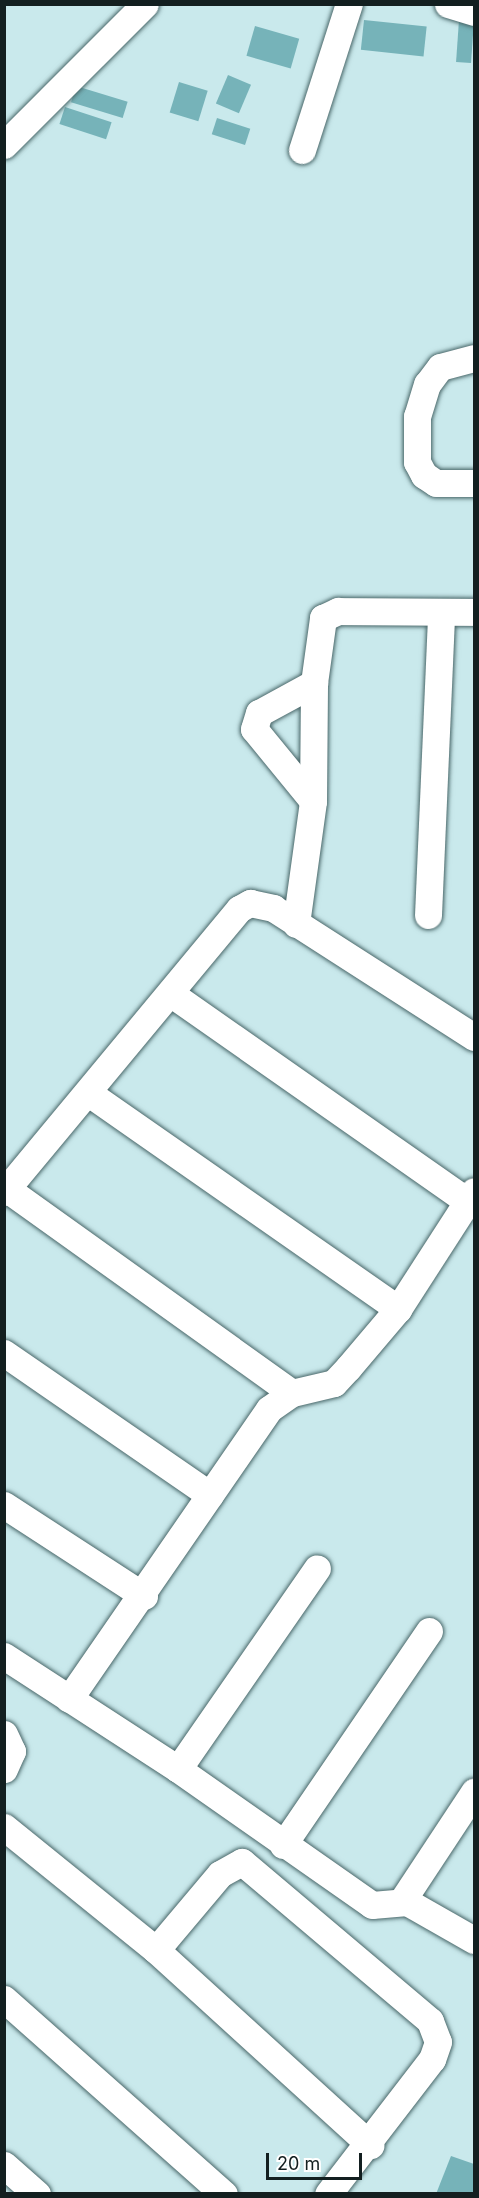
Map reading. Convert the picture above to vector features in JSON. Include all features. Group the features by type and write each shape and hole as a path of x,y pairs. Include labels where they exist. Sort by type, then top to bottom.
{"street":[{"path":"302,150 349,4"},
{"path":"448,4 474,12"},
{"path":"4,145 142,5"},
{"path":"474,358 440,367 427,384 417,416 417,462 424,475 436,483 474,483"},
{"path":"296,924 313,801 314,683 321,624 332,611 441,614 474,612"},
{"path":"428,915 441,614"},
{"path":"313,801 254,729 259,713 314,683"},
{"path":"292,1392 6,1190 90,1094 239,909 260,903 474,1037"},
{"path":"69,1700 144,1596 268,1409 292,1392 334,1383 398,1309 472,1197 170,993"},
{"path":"90,1094 398,1309"},
{"path":"4,1353 210,1495"},
{"path":"4,1505 144,1596"},
{"path":"178,1769 317,1568"},
{"path":"283,1845 429,1631"},
{"path":"4,1656 178,1769 283,1845 372,1905 402,1901 474,1940"},
{"path":"4,1734 12,1751 4,1769"},
{"path":"402,1901 474,1792"},
{"path":"4,1827 156,1950 370,2145"},
{"path":"156,1950 220,1874 242,1862 430,2021 438,2042 432,2059 370,2145 328,2193"},
{"path":"4,1999 224,2193"},
{"path":"4,2165 37,2193"}],"building":[{"path":"364,20 427,27 424,56 361,50"},
{"path":"459,20 474,21 471,63 456,62"},
{"path":"255,26 299,39 291,68 246,56"},
{"path":"228,75 251,85 239,113 216,104"},
{"path":"179,82 208,91 198,121 170,113"},
{"path":"76,86 128,102 123,118 71,102"},
{"path":"65,107 112,122 106,139 59,124"},
{"path":"217,118 250,129 245,145 212,134"},
{"path":"451,2156 474,2164 474,2194 436,2194"}]}
